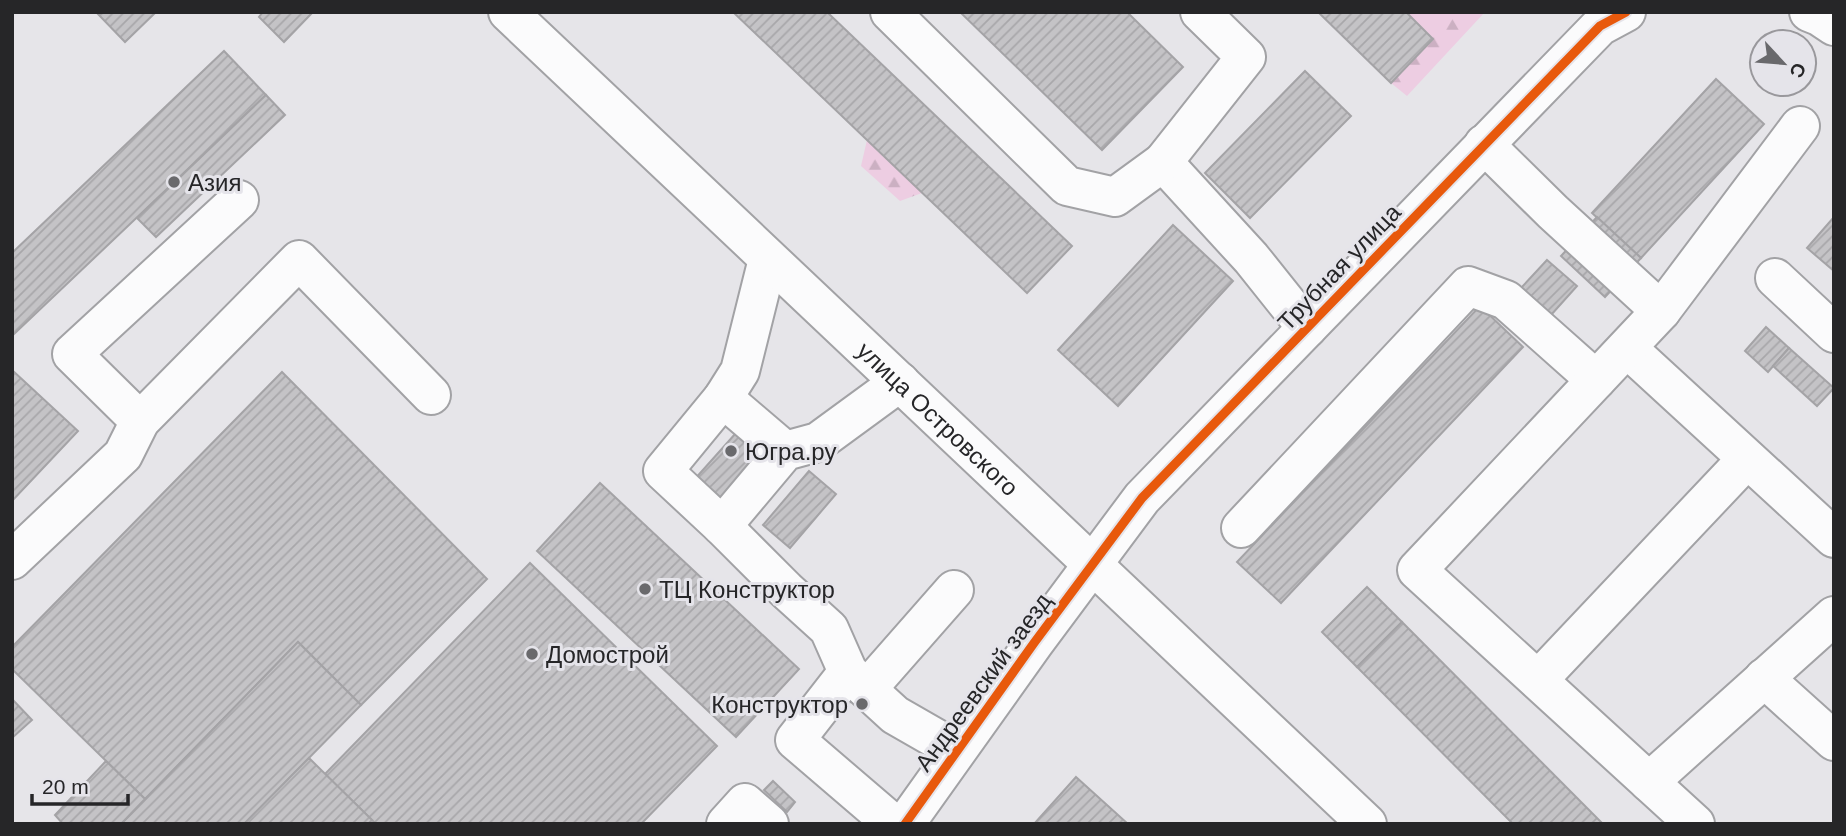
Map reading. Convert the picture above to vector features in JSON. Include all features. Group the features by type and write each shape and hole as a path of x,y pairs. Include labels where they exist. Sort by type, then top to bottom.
{"main road":[{"name":"улица Островского","path":"508,12 1367,824"},
{"path":"890,12 1067,186 1115,197 1163,162 1246,58 1200,12"},
{"name":"Трубная улица","path":"1093,563 1142,498 1604,17"},
{"path":"1695,824 1417,570 1661,311 1800,127"},
{"path":"1484,144 1661,311"},
{"path":"1163,162 1251,258 1307,328"},
{"path":"140,421 72,354 239,200"},
{"path":"768,259 740,371 723,398 663,471 829,629 858,680 895,715 956,751"},
{"path":"12,560 123,455 140,421 299,260 431,395"},
{"path":"1775,278 1834,333"},
{"path":"1241,528 1468,286 1506,300 1596,380"},
{"path":"1627,348 1834,538"},
{"path":"722,526 785,451 818,442 900,382"},
{"path":"723,398 785,451"},
{"path":"1538,680 1747,459"},
{"name":"Андреевский заезд","path":"905,824 1093,563"},
{"path":"893,824 795,740 954,590"},
{"path":"1649,782 1834,616"},
{"path":"1764,678 1834,741"},
{"path":"726,824 745,803 769,824"}],"green space":[{"path":"1406,12 1485,12 1407,96 1391,83 1433,40"},
{"path":"867,140 922,193 900,201 861,166"}],"building":[{"path":"96,12 156,12 125,42"},
{"path":"263,12 313,12 284,42 259,17"},
{"path":"733,12 827,12 1072,246 1027,293"},
{"path":"960,12 1127,12 1183,67 1102,150"},
{"path":"1318,12 1406,12 1433,39 1391,83"},
{"path":"224,51 266,95 12,336 12,253"},
{"path":"1305,71 1351,116 1250,218 1205,173"},
{"path":"1716,79 1764,124 1641,258 1592,213"},
{"path":"266,95 285,115 156,237 137,218"},
{"path":"1597,217 1641,258 1605,297 1561,256"},
{"path":"1834,217 1834,271 1807,248"},
{"path":"1173,225 1233,281 1118,406 1058,350"},
{"path":"1547,260 1577,286 1551,315 1521,288"},
{"path":"1480,306 1523,347 1281,603 1237,562"},
{"path":"1766,327 1789,348 1768,372 1745,351"},
{"path":"1789,348 1834,388 1817,406 1773,366"},
{"path":"12,370 78,431 12,501"},
{"path":"282,372 487,579 361,705 298,642 145,799 12,669 12,647"},
{"path":"761,405 791,432 708,526 677,499"},
{"path":"809,471 836,494 790,548 763,525"},
{"name":"ТЦ Конструктор","path":"600,483 799,669 736,737 537,551"},
{"name":"Домострой","path":"530,563 717,746 641,824 376,824 325,774"},
{"path":"1367,587 1402,622 1357,667 1322,632"},
{"path":"1402,622 1603,824 1513,824 1357,667"},
{"path":"298,642 361,705 244,824 121,824"},
{"path":"12,699 32,720 12,738"},
{"path":"309,758 372,820 368,824 244,824"},
{"path":"106,761 145,799 121,824 63,824 55,815"},
{"path":"1076,777 1128,824 1034,824"},
{"path":"773,781 795,802 787,812 764,790"}],"cycle path":[{"path":"905,824 1142,498 1600,26 1626,12"}],"place":[{"name":"Азия","path":"174,182"},
{"name":"Югра.ру","path":"731,451"},
{"name":"ТЦ Конструктор","path":"645,589"},
{"name":"Домострой","path":"532,654"},
{"name":"Конструктор","path":"862,704"}]}
